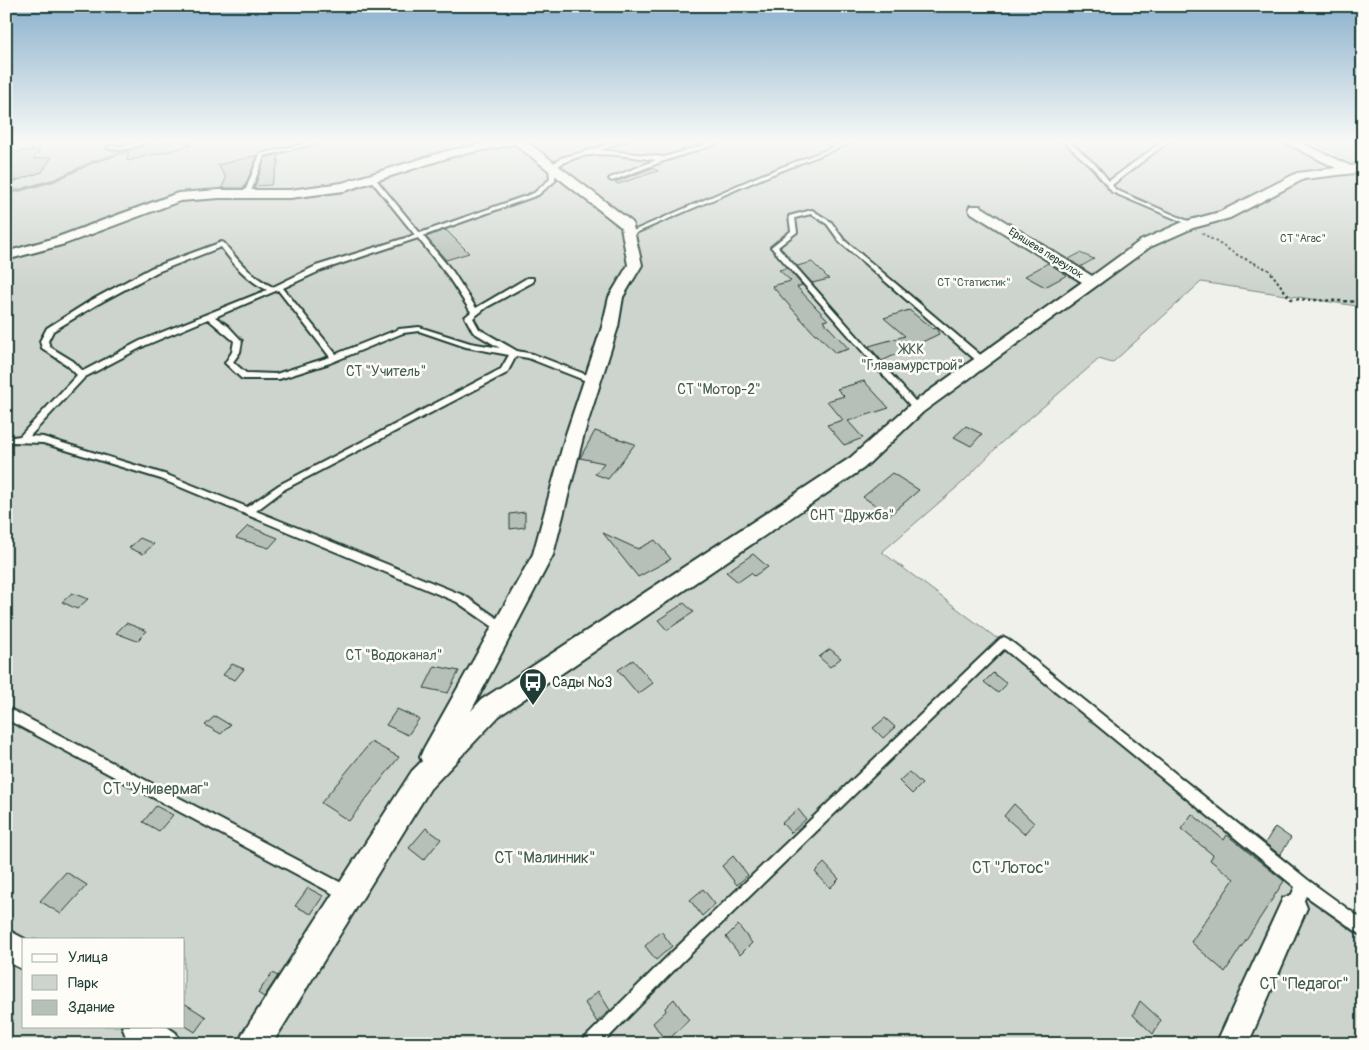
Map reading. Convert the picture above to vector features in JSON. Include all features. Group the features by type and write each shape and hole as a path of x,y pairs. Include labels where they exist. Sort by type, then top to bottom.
{"street":[{"path":"6,256 60,241 178,197 299,193 322,190"},
{"path":"254,1044 420,780 543,555 575,434 610,327 616,297 635,265 627,225 582,190"},
{"path":"420,780 490,708 857,463 917,408 981,360 1145,244 1190,225 1225,215 1274,190"},
{"name":"Еряшева переулок","path":"975,209 1092,282"},
{"path":"1232,1044 1298,896"},
{"path":"6,944 22,954"},
{"path":"140,1028 165,1044"}],"lane":[{"path":"247,194 249,190"},
{"path":"382,190 450,274 475,312"},
{"path":"24,439 82,375 143,343 276,289 319,268 418,236 536,194 541,190"},
{"path":"629,234 729,190"},
{"path":"1113,190 1190,225"},
{"path":"917,408 774,247 794,232 791,217 812,212 829,223 842,240 981,360"},
{"path":"82,375 70,363 46,348 44,341 50,330 93,303 154,270 222,244 242,271 260,284 276,289 335,358"},
{"path":"514,353 476,330 469,317 484,305 530,280"},
{"path":"209,316 238,341 236,352 229,363 244,376 276,377 335,358 402,331 419,329 469,345 530,356 592,380"},
{"path":"248,511 282,487 504,371 514,353"},
{"path":"6,441 12,439 43,440 164,477 460,600 503,628"},
{"path":"591,1044 678,956 1004,642 1298,896 1363,929"},
{"path":"6,713 348,894"}],"path":[{"path":"1190,225 1239,256 1269,270 1291,299 1363,302"}],"green space":[{"path":"6,190 1363,190 1363,307 1201,282 1112,363 1099,359 1002,442 963,482 882,552 995,637 1008,641 1297,869 1327,913 1363,939 1363,1044 6,1044"}],"building":[{"path":"444,230 469,253 446,260 426,237"},
{"path":"1080,253 1094,259 1080,267 1069,259"},
{"path":"812,262 829,279 812,283 797,266"},
{"path":"1048,263 1067,275 1045,287 1025,276"},
{"path":"787,268 802,285 797,287 828,320 823,321 849,349 835,353 815,334 772,286 791,281 779,270"},
{"path":"909,310 933,329 936,328 939,334 882,361 869,346 905,336 884,318"},
{"path":"864,381 889,408 848,421 863,438 844,445 827,425 843,420 827,401 844,396 837,389"},
{"path":"966,426 982,434 971,446 954,437"},
{"path":"595,431 635,444 608,479 595,474 604,463 580,458"},
{"path":"892,473 919,490 890,515 863,497"},
{"path":"525,512 525,527 510,529 510,514"},
{"path":"248,526 278,538 269,548 236,538"},
{"path":"603,533 638,549 655,540 671,559 638,577"},
{"path":"140,538 154,544 143,554 129,548"},
{"path":"753,554 768,567 754,576 751,573 738,582 726,572"},
{"path":"72,593 88,599 77,609 62,602"},
{"path":"684,603 694,612 667,630 658,620"},
{"path":"126,623 147,631 137,641 116,633"},
{"path":"830,649 841,658 830,667 819,657"},
{"path":"633,660 653,683 638,694 618,670"},
{"path":"232,664 244,669 235,680 223,675"},
{"path":"435,666 459,671 448,693 424,688"},
{"path":"993,673 1007,684 998,693 984,682"},
{"path":"397,709 419,719 408,735 386,725"},
{"path":"215,716 230,725 221,734 205,725"},
{"path":"885,718 895,727 883,738 873,728"},
{"path":"371,742 399,757 349,821 321,803"},
{"path":"909,772 922,784 912,794 899,781"},
{"path":"1014,804 1034,823 1024,834 1004,816"},
{"path":"156,806 173,815 159,831 143,822"},
{"path":"798,809 806,819 791,833 782,823"},
{"path":"1192,814 1224,840 1227,835 1284,881 1225,972 1191,942 1234,879 1210,860 1213,855 1181,829"},
{"path":"1275,827 1291,838 1280,855 1265,843"},
{"path":"426,828 441,839 424,860 409,848"},
{"path":"733,856 748,875 737,885 722,866"},
{"path":"824,863 839,879 830,888 815,872"},
{"path":"66,872 87,885 61,914 40,901"},
{"path":"308,888 323,896 311,914 295,906"},
{"path":"703,889 715,904 702,916 690,900"},
{"path":"738,925 752,943 740,955 726,937"},
{"path":"661,931 672,946 656,960 645,946"},
{"path":"272,973 278,976 264,997 258,993"},
{"path":"598,991 610,1010 597,1022 585,1003"},
{"path":"674,999 689,1020 666,1042 653,1023 666,1011 665,1008"},
{"path":"1140,1001 1161,1020 1153,1034 1133,1015"},
{"path":"185,1004 206,1017 195,1032 185,1026"}],"waterway":[{"path":"6,194 20,190"}],"place":[{"name":"Сады №3","path":"533,706"}],"park label":[{"name":"СТ \"Агас\"","path":"1303,238"},
{"name":"СТ \"Статистик\"","path":"974,282"},
{"name":"ЖКК \"Главамурстрой\"","path":"912,358"},
{"name":"СТ \"Учитель\"","path":"386,371"},
{"name":"СТ \"Мотор-2\"","path":"719,389"},
{"name":"СНТ \"Дружба\"","path":"852,515"},
{"name":"СТ \"Водоканал\"","path":"394,655"},
{"name":"СТ \"Универмаг\"","path":"156,789"},
{"name":"СТ \"Малинник\"","path":"545,858"},
{"name":"СТ \"Лотос\"","path":"1011,868"},
{"name":"СТ \"Педагог\"","path":"1304,984"}]}
